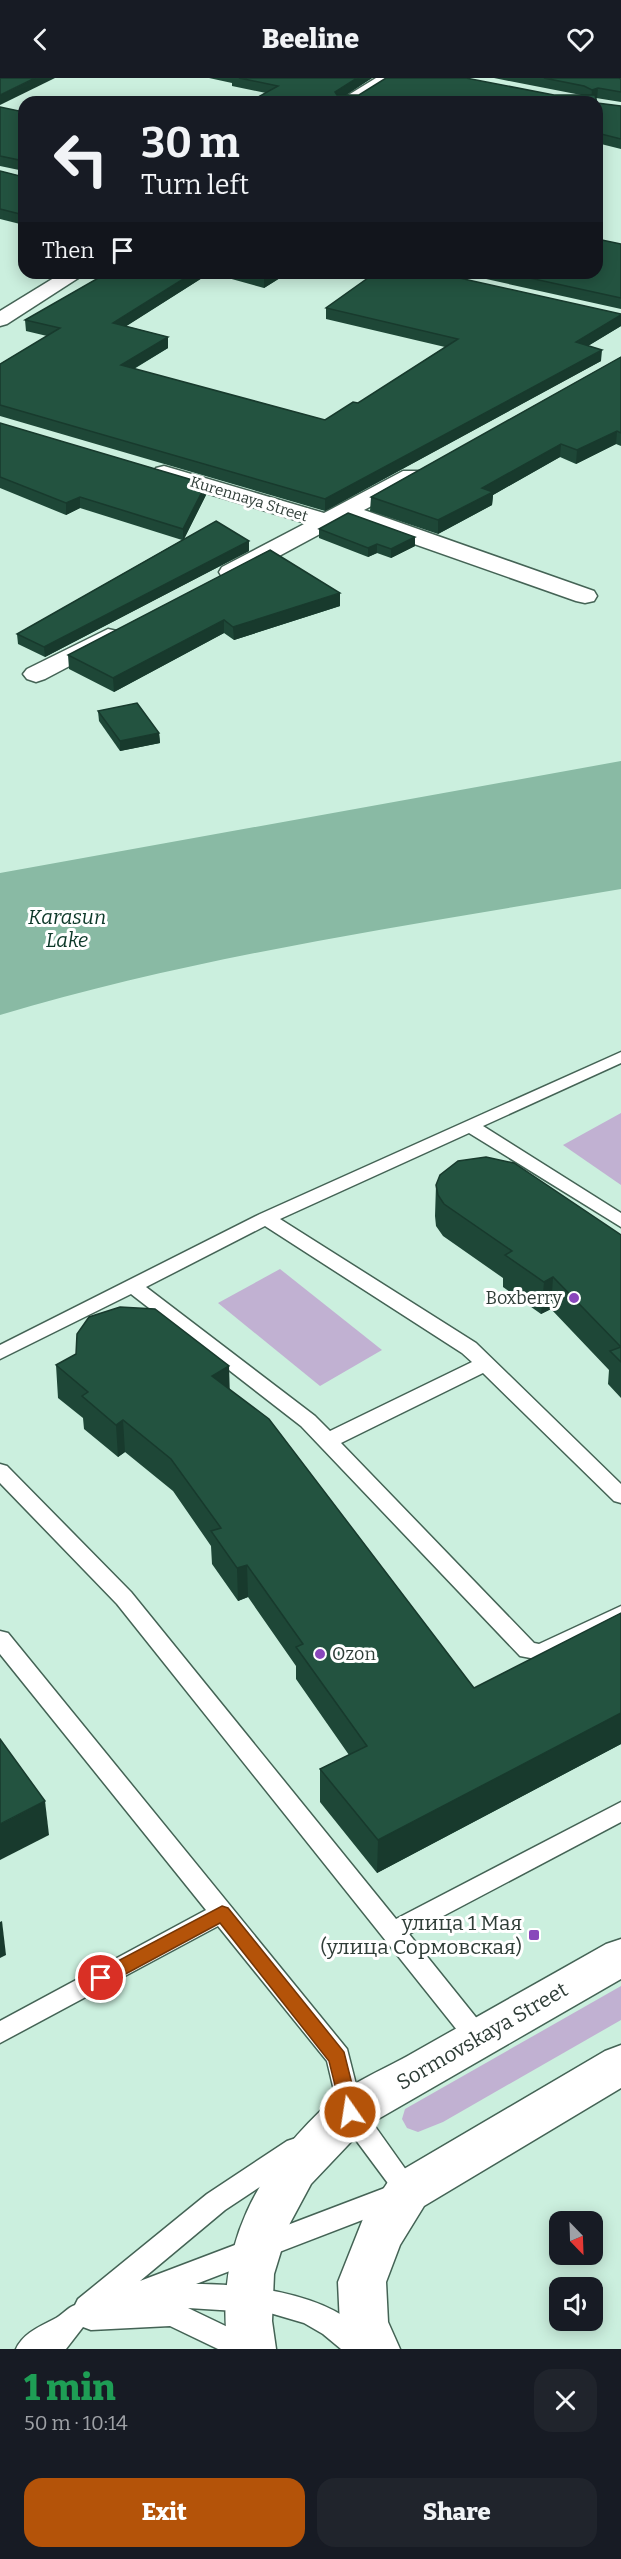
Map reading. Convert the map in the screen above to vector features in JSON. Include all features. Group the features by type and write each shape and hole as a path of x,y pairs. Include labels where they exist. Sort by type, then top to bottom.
{"street":[{"path":"356,96 388,78"},
{"path":"0,320 66,279"},
{"path":"212,582 428,467"},
{"name":"Kurennaya Street","path":"146,468 336,517 585,596"},
{"path":"36,674 129,625"},
{"name":"Sormovskaya Street","path":"252,2349 248,2321 250,2274 267,2219 295,2169 350,2112 621,1957"},
{"path":"376,2349 364,2325 362,2282 380,2234 408,2191 621,2065"}],"lane":[{"path":"0,1353 266,1218 619,1060"},
{"path":"472,1127 621,1221"},
{"path":"266,1218 469,1348 621,1496"},
{"path":"133,1286 308,1420 528,1650 541,1652 621,1614"},
{"path":"327,1441 484,1364"},
{"path":"0,1471 124,1598 478,2038"},
{"path":"0,1639 338,2057 350,2112 408,2191 74,2318 49,2349"},
{"path":"392,1932 621,1811"},
{"path":"0,2033 222,1913"},
{"path":"29,2349 74,2318 216,2202 350,2112"},
{"path":"74,2318 157,2296 248,2297 286,2304 332,2325 360,2349"},
{"path":"74,2318 172,2314 226,2340 235,2349"}],"shaded area":[{"path":"621,1113 621,1185 563,1145"},
{"path":"280,1269 382,1350 320,1386 218,1303"},
{"path":"621,1986 621,2020 443,2122 418,2132 407,2128 402,2119 405,2109"}],"water":[{"name":"Karasun Lake","path":"621,761 621,889 231,958 76,994 0,1015 0,873"}],"building":[{"path":"0,78 35,78 0,95"},
{"path":"239,78 357,78 335,92 337,95 359,95 386,78 466,78 554,95 595,96 260,96 278,86"},
{"path":"544,78 619,78 621,79 621,92 598,88 592,90 584,86"},
{"path":"603,104 621,106 621,139 603,134"},
{"path":"0,107 18,111 18,160 0,156"},
{"path":"0,171 18,176 18,214 0,209"},
{"path":"603,240 621,244 621,298 534,279 603,279"},
{"path":"97,279 183,279 113,323 168,337 121,365 325,420 353,402 358,403 458,339 326,308 367,279 464,279 621,314 576,342 602,350 325,499 0,405 0,364 60,328 25,320"},
{"path":"621,357 621,433 617,431 577,450 561,444 482,488 493,492 438,520 371,497"},
{"path":"0,423 206,484 183,529 80,497 66,503 0,477"},
{"path":"348,513 415,537 391,549 377,544 368,548 319,529"},
{"path":"216,521 249,541 44,647 17,634"},
{"path":"270,550 340,593 233,627 224,620 113,678 68,655"},
{"path":"137,703 159,733 120,741 98,711"},
{"path":"486,1157 514,1163 621,1235 621,1347 553,1277 544,1282 505,1255 512,1251 444,1204 438,1195 436,1185 440,1175 458,1161"},
{"path":"120,1307 155,1309 229,1366 212,1376 269,1419 474,1688 621,1613 621,1713 378,1840 320,1769 367,1746 296,1647 303,1644 247,1565 237,1568 211,1531 221,1528 171,1459 123,1420 116,1425 82,1396 88,1392 56,1365 76,1354 77,1334 89,1317"},
{"path":"621,1347 621,1362 610,1351"},
{"path":"0,1739 45,1801 0,1824"}],"place":[{"name":"Boxberry","path":"574,1298"},
{"name":"Ozon","path":"320,1654"},
{"name":"улица 1 Мая (улица Сормовская)","path":"534,1935"}],"route":[{"path":"101,1978 222,1913 338,2057 350,2112"}]}
